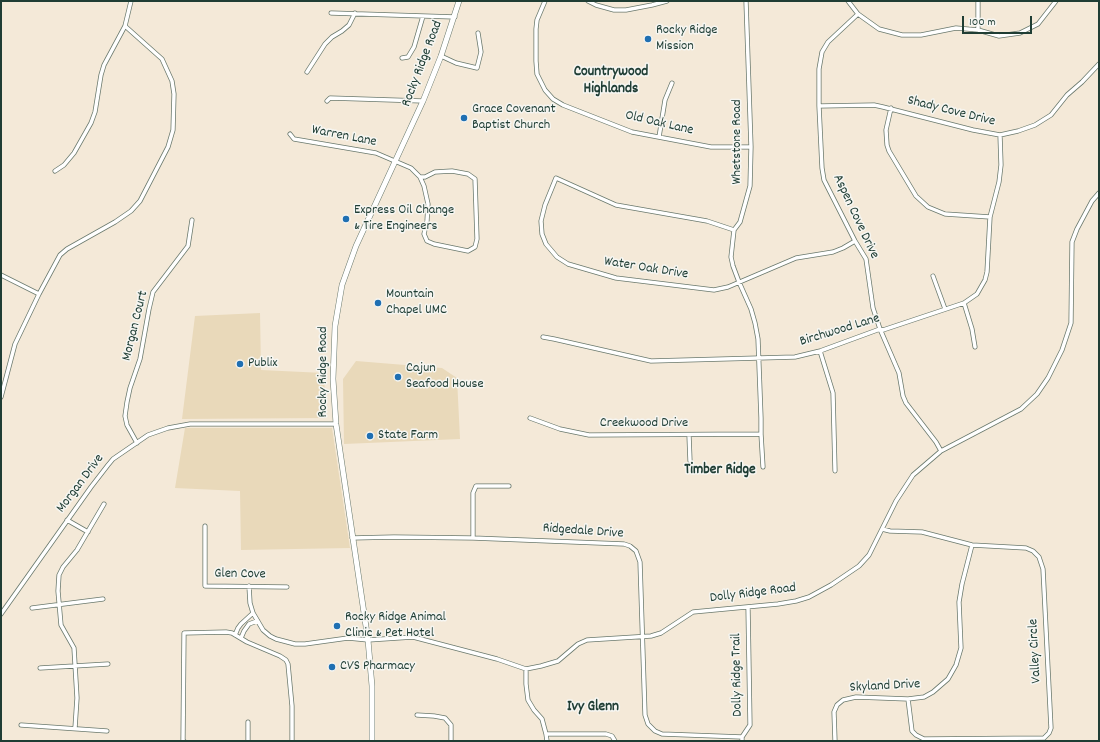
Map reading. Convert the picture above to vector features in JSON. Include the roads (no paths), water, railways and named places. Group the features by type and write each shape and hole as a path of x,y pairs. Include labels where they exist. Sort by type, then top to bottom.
{"main road":[{"name":"Rocky Ridge Road","path":"372,741 372,686 368,640 336,424 333,379 335,326 342,285 360,237 423,101 441,56 459,1"}],"street":[{"path":"55,171 64,165 74,153 91,123 95,112 101,75 104,66 125,26 131,1"},
{"name":"Old Oak Lane","path":"546,1 537,20 537,74 545,90 554,99 563,105 632,132 711,147 751,147"},
{"path":"588,1 614,10 626,10 667,1"},
{"name":"Whetstone Road","path":"746,1 751,147 750,186 740,222 734,230 731,257 738,282 751,309 758,339 763,467"},
{"path":"848,1 858,14 879,29 902,35 921,35 956,28 978,30 999,36 1020,33 1038,24 1056,1"},
{"path":"978,1 978,30"},
{"path":"331,13 455,17"},
{"path":"307,72 332,37 349,26 355,13"},
{"name":"Aspen Cove Drive","path":"858,14 828,42 822,52 819,69 819,106 824,180 855,242 866,259 873,308 880,329 899,373 903,396 906,403 936,442 941,451"},
{"path":"402,58 408,57 414,47 423,16"},
{"path":"1,397 15,344 60,255 67,249 130,212 140,201 168,147 173,130 174,94 172,81 162,60 125,26"},
{"path":"441,56 456,63 477,68 481,52 478,33"},
{"name":"Shady Cove Drive","path":"819,106 874,105 891,108 973,130 1000,135 1018,132 1035,125 1051,115 1067,95 1099,64"},
{"path":"659,137 665,100 672,83"},
{"path":"327,101 330,98 423,101"},
{"path":"891,108 886,130 887,145 889,151 916,196 928,207 945,214 990,217"},
{"name":"Warren Lane","path":"290,134 294,139 372,152 411,168 420,176"},
{"name":"Birchwood Lane","path":"543,338 554,338 651,361 795,356 820,351 880,329 883,330 964,303 977,294 985,280 987,272 990,217 999,182 1001,165 1000,135"},
{"path":"452,170 468,174 475,179 477,239 475,247 468,251 434,244 427,241 424,234 427,221 428,204 420,176 452,170"},
{"name":"Water Oak Drive","path":"734,230 707,221 616,205 556,178 545,206 542,221 542,234 546,244 557,257 568,264 616,278 714,290 728,287 796,258 833,252 855,242"},
{"name":"Dolly Ridge Road","path":"526,669 558,660 578,644 587,640 651,636 660,633 693,612 778,604 809,597 832,585 859,566 869,555 896,501 913,475 941,451 1021,409 1037,394 1048,378 1062,350 1071,323 1072,242 1077,229 1092,201 1099,193"},
{"name":"Morgan Court","path":"137,443 127,425 125,416 126,402 140,359 153,292 188,246 192,220"},
{"path":"1,275 39,294"},
{"path":"933,276 945,309"},
{"path":"964,303 972,329 975,347"},
{"path":"820,351 833,393 836,471"},
{"name":"Creekwood Drive","path":"530,418 560,429 589,435 761,434"},
{"name":"Morgan Drive","path":"1,614 90,487 113,459 148,435 165,429 190,424 336,424"},
{"path":"689,434 690,461"},
{"path":"473,538 473,493 476,486 509,486"},
{"path":"75,728 77,698 74,648 61,625 58,591 59,575 63,567 77,550 104,504"},
{"path":"67,520 88,532"},
{"name":"Glen Cove","path":"205,526 205,586 287,587"},
{"name":"Valley Circle","path":"882,529 890,531 922,532 972,545 1026,548 1033,551 1040,557 1043,569 1051,728 1049,733 1044,738 924,739 912,731 908,699"},
{"name":"Ridgedale Drive","path":"352,538 394,537 552,540 624,544 630,546 636,551 640,562 645,715 648,724 655,731 662,734 742,739"},
{"name":"Skyland Drive","path":"835,741 834,712 837,705 844,700 856,697 908,699 924,697 933,692 948,679 956,665 961,648 959,602 972,545"},
{"path":"249,586 250,603 257,621 263,630 270,636 287,643 305,644 348,638 368,640 413,637 497,659 526,669 528,700 542,719 547,741"},
{"path":"32,608 103,600"},
{"name":"Dolly Ridge Trail","path":"742,739 750,725 748,607"},
{"path":"235,635 241,624 253,614"},
{"path":"241,638 244,631 250,624 257,621"},
{"path":"184,741 184,633 226,632 286,660 288,664 292,706 292,741"},
{"path":"40,668 108,664"},
{"path":"417,715 445,718 451,725 451,741"},
{"path":"248,722 248,741"},
{"path":"21,725 107,731"},
{"path":"546,734 606,734 612,736 615,741"}],"place":[{"name":"Rocky Ridge Mission","path":"648,39"},
{"name":"Grace Covenant Baptist Church","path":"464,118"},
{"name":"Express Oil Change & Tire Engineers","path":"346,219"},
{"name":"Mountain Chapel UMC","path":"378,303"},
{"name":"Publix","path":"240,364"},
{"name":"Cajun Seafood House","path":"398,377"},
{"name":"State Farm","path":"370,436"},
{"name":"Rocky Ridge Animal Clinic & Pet Hotel","path":"337,626"},
{"name":"CVS Pharmacy","path":"332,667"}],"district":[{"name":"Countrywood Highlands","path":"611,82"},
{"name":"Timber Ridge","path":"720,471"},
{"name":"Ivy Glenn","path":"593,708"}]}
